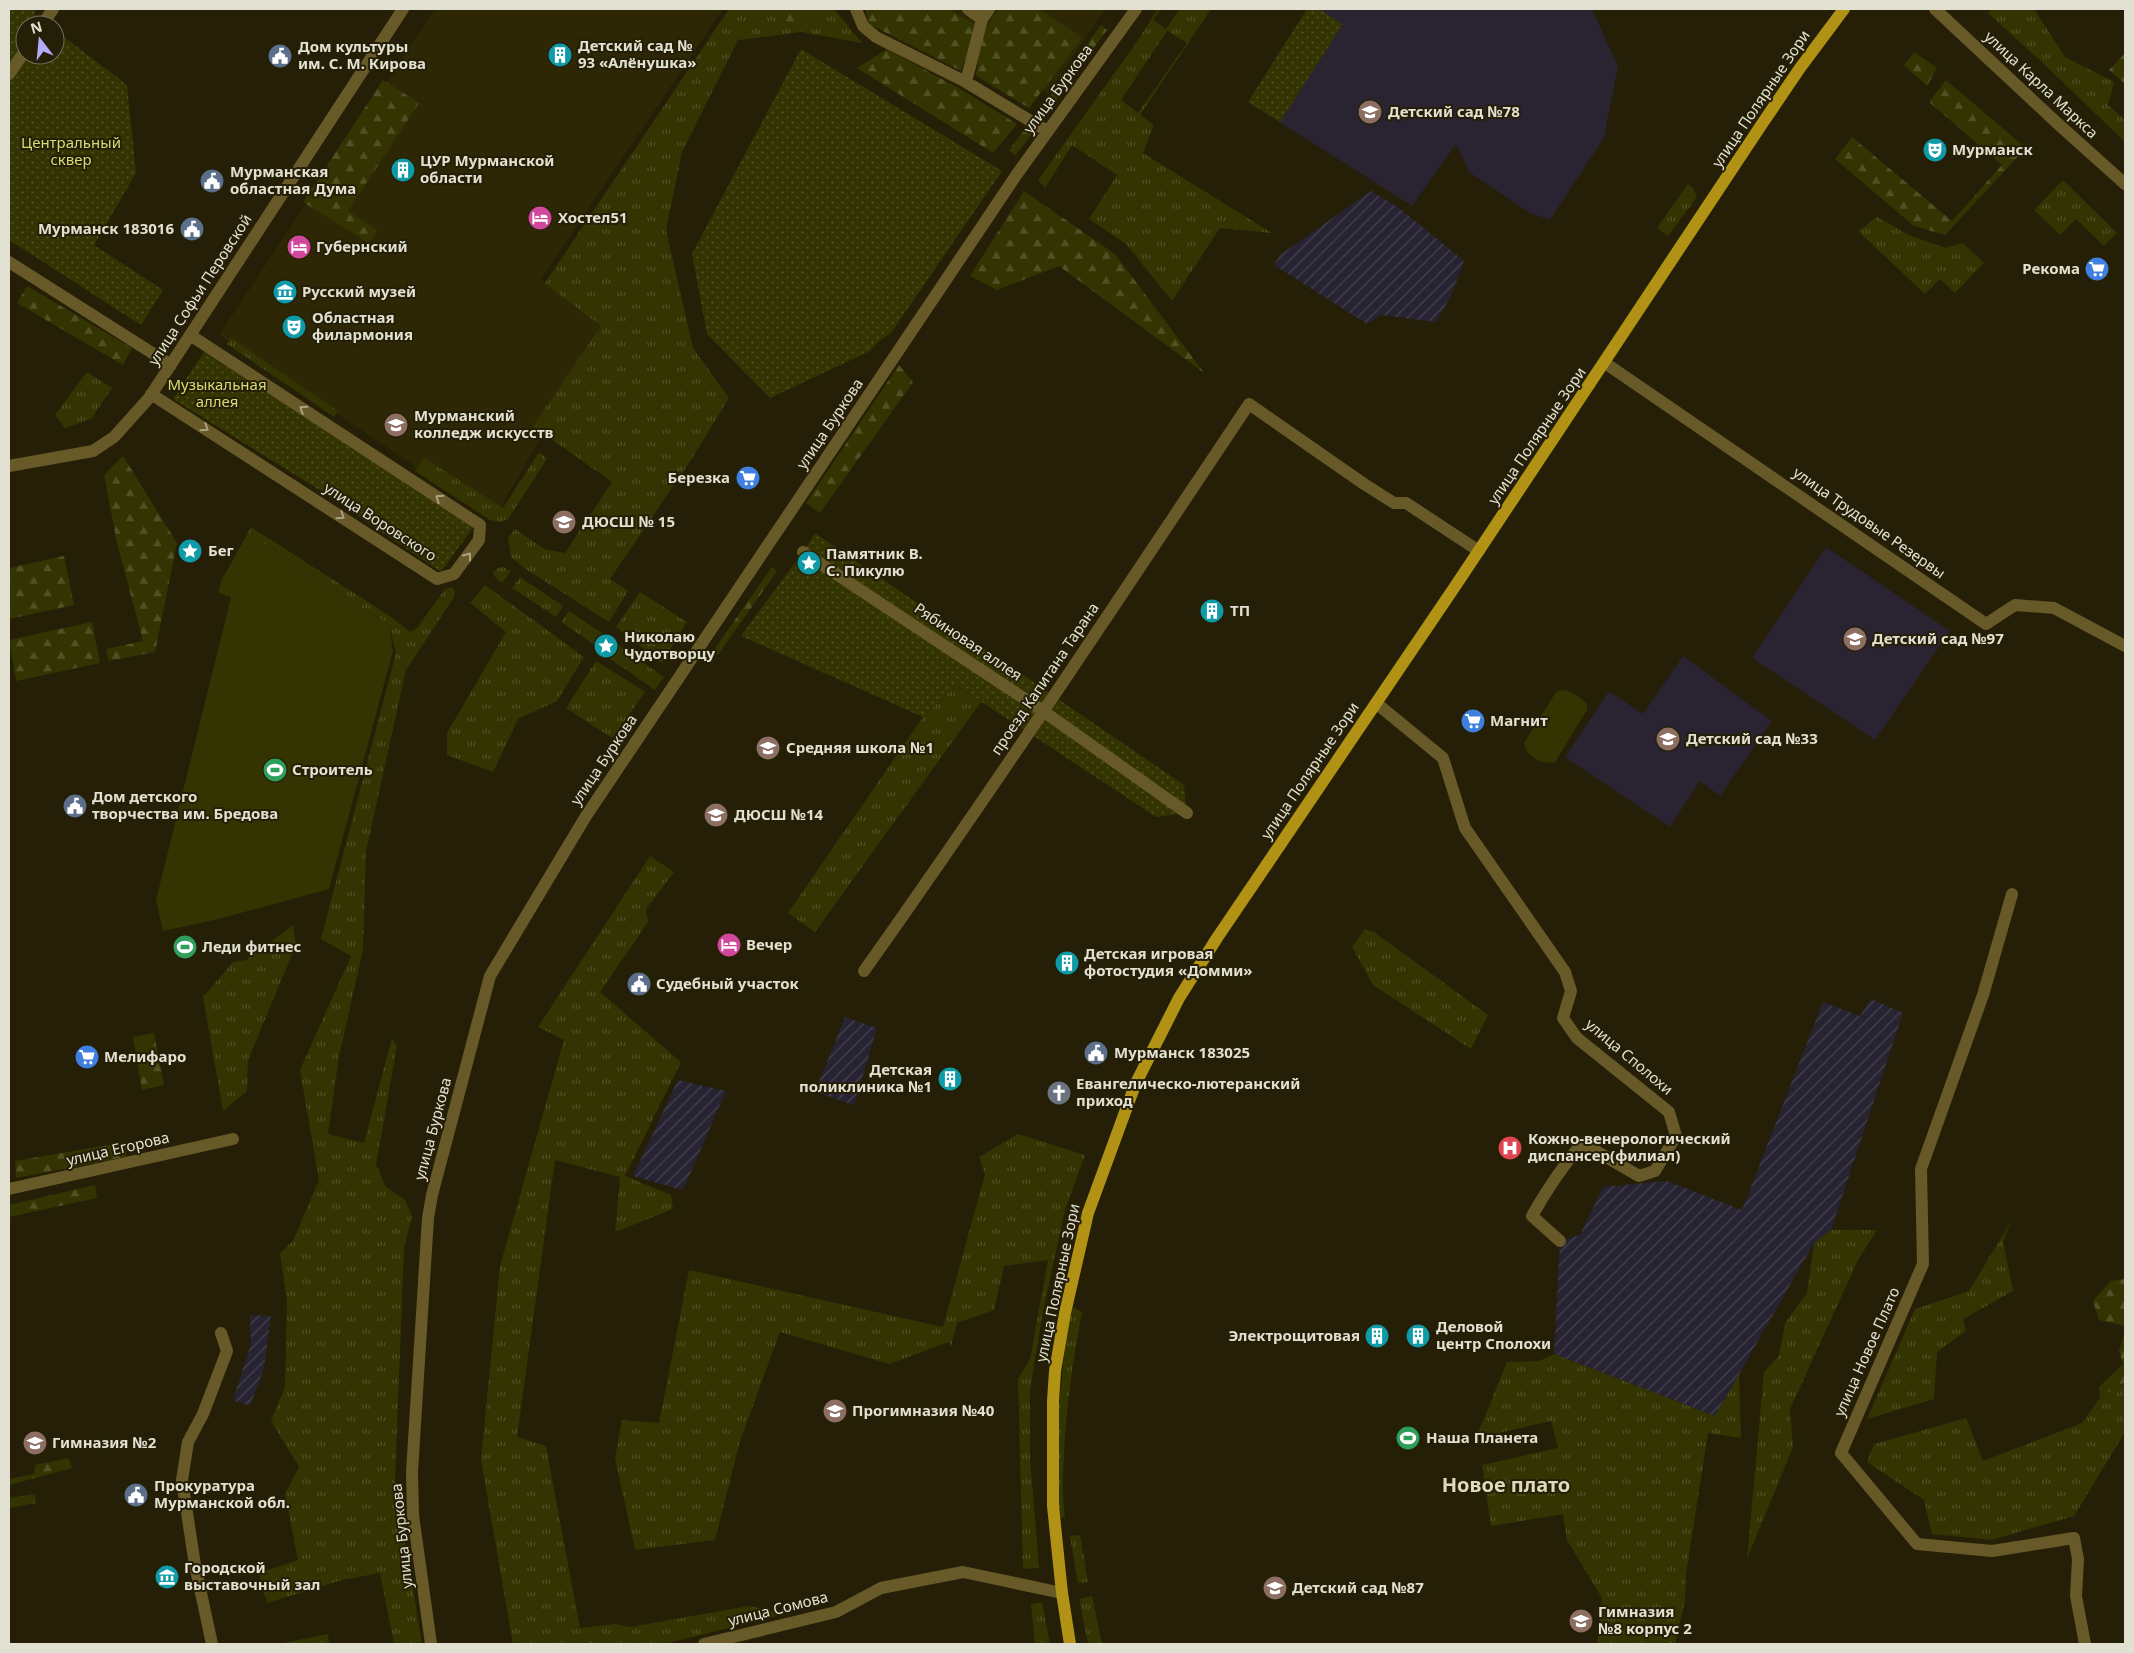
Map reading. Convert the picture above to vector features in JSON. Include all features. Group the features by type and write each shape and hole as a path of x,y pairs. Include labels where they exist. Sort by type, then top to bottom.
{"main road":[{"name":"улица Полярные Зори","path":"1070,1644 1062,1592 1053,1506 1052,1401 1055,1371 1075,1266 1088,1213 1135,1085 1179,998 1267,863 1605,363 1767,116 1844,9"}],"street":[{"name":"улица Софьи Перовской","path":"9,466 93,451 114,437 152,394 403,9"},
{"path":"856,9 863,26 876,37 966,82 1048,131"},
{"path":"966,82 986,14 968,9"},
{"name":"улица Буркова","path":"431,1644 413,1515 412,1472 428,1218 490,976 586,816 1017,174 1136,9"},
{"name":"улица Карла Маркса","path":"1935,9 2125,184"},
{"path":"9,262 171,365"},
{"name":"улица Воровского","path":"152,394 437,579 454,574 479,540 480,525 190,335"},
{"name":"улица Трудовые Резервы","path":"1605,363 1986,624 2015,605 2054,608 2125,646"},
{"name":"проезд Капитана Тарана","path":"864,971 940,864 1084,653 1249,404 1364,484 1394,503 1406,503 1478,551"},
{"name":"Рябиновая аллея","path":"803,552 1043,711 1187,813"},
{"name":"улица Сполохи","path":"1376,703 1443,758 1465,828 1565,972 1571,992 1562,1018 1577,1038 1669,1112 1676,1136 1656,1171 1639,1176 1582,1144 1547,1189 1532,1216 1560,1241"},
{"name":"улица Новое Плато","path":"2012,894 1983,996 1921,1169 1923,1264 1841,1453 1918,1544 1992,1551 2074,1538 2078,1559 2076,1596 2085,1644"},
{"name":"улица Егорова","path":"9,1189 233,1139"},
{"path":"212,1644 195,1565 182,1480 188,1442 203,1414 227,1351 221,1333"},
{"name":"улица Сомова","path":"704,1644 836,1612 881,1588 963,1572 1062,1592"}],"shaded area":[{"path":"435,9 723,9 541,279 606,323 494,519 219,335"},
{"path":"923,9 1105,9 1048,94"},
{"path":"1307,9 1592,9 1618,66 1604,138 1550,220 1530,213 1469,172 1456,144 1412,206 1248,102"},
{"path":"1371,191 1398,207 1464,261 1451,296 1436,322 1381,315 1367,324 1274,265 1280,255"},
{"name":"Детский сад №97","path":"1826,547 1950,631 1875,740 1752,658"},
{"name":"Детский сад №33","path":"1683,656 1772,721 1720,796 1700,781 1670,827 1565,757 1609,691 1643,714"},
{"path":"1871,999 1903,1013 1831,1230 1814,1243 1715,1416 1554,1354 1560,1241 1580,1235 1603,1187 1667,1181 1742,1210 1823,1002 1860,1016"},
{"path":"845,1017 877,1028 854,1105 815,1092"},
{"path":"678,1080 726,1091 683,1190 633,1176"},
{"path":"250,1315 271,1316 264,1368 250,1406 233,1400 251,1344"}],"green space":[{"name":"Центральный сквер","path":"9,9 37,9 34,13 36,15 15,15 15,65 65,65 65,38 127,85 136,173 94,245 163,290 141,325 9,240"},
{"path":"729,9 764,9 801,31 808,9 834,9 862,43 801,32 738,40 682,152 666,230 693,348 729,398 691,460 610,579 628,591 609,622 524,568 511,557 508,537 515,529 544,549 565,553 612,482 533,426 601,326 545,283"},
{"path":"764,9 808,9 801,32"},
{"path":"865,9 948,9 977,26 961,71 869,24"},
{"path":"998,9 1039,9 1082,38 1029,108 976,76 981,36"},
{"path":"1158,9 1161,9 1153,20 1166,29 1180,9 1211,9 1140,115 1154,125 1143,153 1272,233 1220,228 1172,301 1126,244 1089,219 1117,175 1072,145 1045,188 1038,180 1136,43","holes":["1167,31 1187,43 1138,113 1121,100"]},
{"path":"1307,9 1319,9 1343,24 1280,122 1248,102"},
{"path":"1991,9 2034,9 2065,57 2114,82 2108,105 2125,120 2125,142 1988,13"},
{"path":"1101,25 1107,30 1045,116 1038,111"},
{"path":"801,49 1002,171 891,333 880,340 870,351 770,398 707,334 692,254"},
{"path":"887,49 962,90 1017,124 993,153 857,68"},
{"path":"1914,52 1937,68 1927,86 1904,65"},
{"path":"2125,53 2125,84 2109,70"},
{"path":"383,80 419,103 348,211 377,230 369,243 303,202"},
{"path":"1946,80 2026,148 1945,235 1914,226 1835,159 1852,137 1952,221 2002,165 1929,102"},
{"path":"1025,129 1032,134 1015,156 1009,150"},
{"path":"2063,180 2117,233 2104,246 2076,219 2060,235 2034,210"},
{"path":"1688,184 1693,188 1697,197 1668,236 1657,228"},
{"path":"1024,191 1115,254 1204,373 1059,266 997,290 970,276"},
{"path":"1877,217 1909,235 1945,248 1963,243 1984,263 1955,293 1940,279 1925,294 1858,231"},
{"path":"27,286 132,348 123,365 17,303"},
{"path":"231,338 338,411 334,417 227,344"},
{"name":"Музыкальная аллея","path":"204,352 474,526 441,572 318,489 173,399"},
{"path":"899,365 913,382 820,513 806,503"},
{"path":"87,372 112,388 91,419 65,428 55,415"},
{"path":"539,452 547,459 508,519 500,522 490,520 415,471 424,458 503,508"},
{"path":"123,456 177,543 155,652 109,661 106,649 143,641 117,543 104,475"},
{"path":"251,527 390,616 410,632 417,628 445,589 452,587 455,591 454,597 406,670 366,851 363,950 339,1056 328,1134 364,1143 392,1038 397,1046 376,1165 386,1187 405,1200 412,1216 404,1249 395,1480 422,1644 394,1644 380,1573 342,1580 267,1603 259,1573 298,1560 285,1494 299,1467 271,1421 285,1387 287,1301 280,1253 293,1241 319,1180 300,1070 351,956 321,939 396,653 389,625 248,533"},
{"name":"Строитель","path":"248,533 389,625 393,651 329,889 215,920 163,931 156,900 231,597 218,593 222,579"},
{"path":"815,533 1184,785 1187,813 1156,817 956,685 923,717 741,636"},
{"path":"64,556 74,605 9,619 9,568"},
{"path":"503,567 511,571 502,583 493,573 498,568"},
{"path":"772,567 777,571 718,655 713,651"},
{"path":"520,577 563,606 556,617 512,588"},
{"path":"485,585 584,657 557,701 518,719 493,772 447,755 447,733 506,632 470,603"},
{"path":"640,592 687,622 662,663 616,627"},
{"path":"569,611 603,634 595,645 561,622"},
{"path":"92,622 100,663 16,681 9,640"},
{"path":"608,638 664,677 655,690 599,651"},
{"path":"596,661 645,692 612,738 566,708"},
{"path":"956,685 981,702 815,932 788,913 923,717"},
{"path":"1562,690 1573,693 1582,699 1587,704 1587,710 1555,762 1540,761 1531,756 1524,743 1556,692"},
{"path":"650,856 674,872 646,909 648,922 600,992 681,1062 625,1176 671,1195 673,1209 615,1232 620,1177 555,1160 517,1437 546,1446 580,1628 615,1624 630,1627 749,1606 785,1614 664,1644 513,1644 481,1460 500,1266 564,1040 538,1027"},
{"path":"293,925 296,945 248,1060 247,1091 223,1111 203,997 233,962 246,960"},
{"path":"1365,929 1374,932 1488,1015 1471,1049 1373,985 1352,947"},
{"path":"154,1033 164,1085 142,1090 133,1037"},
{"path":"1018,1134 1085,1155 1065,1210 1042,1316 1030,1392 1030,1458 1039,1568 1023,1569 1018,1379 1030,1359 1048,1260 1004,1266 994,1310 957,1323 951,1346 949,1342 889,1364 780,1332 740,1441 715,1540 635,1550 615,1458 622,1420 659,1423 689,1270 943,1327 985,1174 979,1157"},
{"path":"126,1142 126,1157 16,1178 15,1161"},
{"path":"95,1185 97,1198 9,1217 9,1205"},
{"path":"2012,1220 2003,1241 2013,1291 1963,1319 1966,1331 1937,1352 1934,1399 1867,1419 1915,1309 1969,1291"},
{"path":"1831,1230 1877,1230 1858,1260 1790,1409 1793,1447 1747,1559 1764,1372 1779,1356 1785,1323 1807,1293 1814,1243"},
{"path":"2125,1279 2125,1326 2099,1320 2093,1301 2110,1281"},
{"path":"1069,1305 1082,1312 1066,1420 1063,1479 1065,1517 1058,1518 1055,1448"},
{"path":"2125,1331 2125,1382 2100,1398 2099,1387 2123,1364 2119,1351"},
{"path":"1554,1354 1715,1416 1739,1374 1741,1438 1708,1433 1686,1574 1685,1601 1675,1644 1597,1644 1602,1598 1567,1540 1563,1514 1491,1526 1482,1465 1558,1448 1551,1421 1476,1438 1507,1362 1539,1361"},
{"path":"2125,1382 2125,1432 2074,1516 1991,1540 1932,1534 1924,1500 1867,1462 1874,1444 1966,1418 1983,1461 2082,1423 2100,1398"},
{"path":"69,1458 72,1468 9,1485 9,1479 34,1474 35,1465"},
{"path":"35,1494 36,1503 9,1508 9,1498"},
{"path":"1080,1535 1088,1582 1078,1583 1070,1536"},
{"path":"1092,1596 1102,1644 1088,1644 1079,1599"},
{"path":"1042,1602 1050,1644 1035,1644 1031,1604"},
{"path":"328,1634 329,1644 284,1644 284,1643"}],"place":[{"name":"Детский сад № 93 «Алёнушка»","path":"560,55"},
{"name":"Дом культуры им. С. М. Кирова","path":"280,56"},
{"name":"Детский сад №78","path":"1370,112"},
{"name":"Мурманск","path":"1935,150"},
{"name":"ЦУР Мурманской области","path":"403,170"},
{"name":"Мурманская областная Дума","path":"212,181"},
{"name":"Хостел51","path":"540,218"},
{"name":"Мурманск 183016","path":"192,229"},
{"name":"Губернский","path":"299,247"},
{"name":"Рекома","path":"2097,269"},
{"name":"Русский музей","path":"285,292"},
{"name":"Областная филармония","path":"294,327"},
{"name":"Мурманский колледж искусств","path":"396,425"},
{"name":"Березка","path":"748,478"},
{"name":"ДЮСШ № 15","path":"564,522"},
{"name":"Бег","path":"190,551"},
{"name":"Памятник В. С. Пикулю","path":"809,563"},
{"name":"ТП","path":"1212,611"},
{"name":"Детский сад №97","path":"1855,639"},
{"name":"Николаю Чудотворцу","path":"606,646"},
{"name":"Магнит","path":"1473,721"},
{"name":"Детский сад №33","path":"1668,739"},
{"name":"Средняя школа №1","path":"768,748"},
{"name":"Строитель","path":"275,770"},
{"name":"Дом детского творчества им. Бредова","path":"75,806"},
{"name":"ДЮСШ №14","path":"716,815"},
{"name":"Вечер","path":"729,945"},
{"name":"Леди фитнес","path":"185,947"},
{"name":"Детская игровая фотостудия «Домми»","path":"1067,963"},
{"name":"Судебный участок","path":"639,984"},
{"name":"Мурманск 183025","path":"1096,1053"},
{"name":"Мелифаро","path":"87,1057"},
{"name":"Детская поликлиника №1","path":"950,1079"},
{"name":"Евангелическо-лютеранский приход","path":"1059,1093"},
{"name":"Кожно-венерологический диспансер(филиал)","path":"1510,1148"},
{"name":"Электрощитовая","path":"1377,1336"},
{"name":"Деловой центр Сполохи","path":"1418,1336"},
{"name":"Прогимназия №40","path":"835,1411"},
{"name":"Наша Планета","path":"1408,1438"},
{"name":"Гимназия №2","path":"35,1443"},
{"name":"Прокуратура Мурманской обл.","path":"136,1495"},
{"name":"Городской выставочный зал","path":"167,1577"},
{"name":"Детский сад №87","path":"1275,1588"},
{"name":"Гимназия №8 корпус 2","path":"1581,1621"}],"district":[{"name":"Новое плато","path":"1506,1485"}]}
